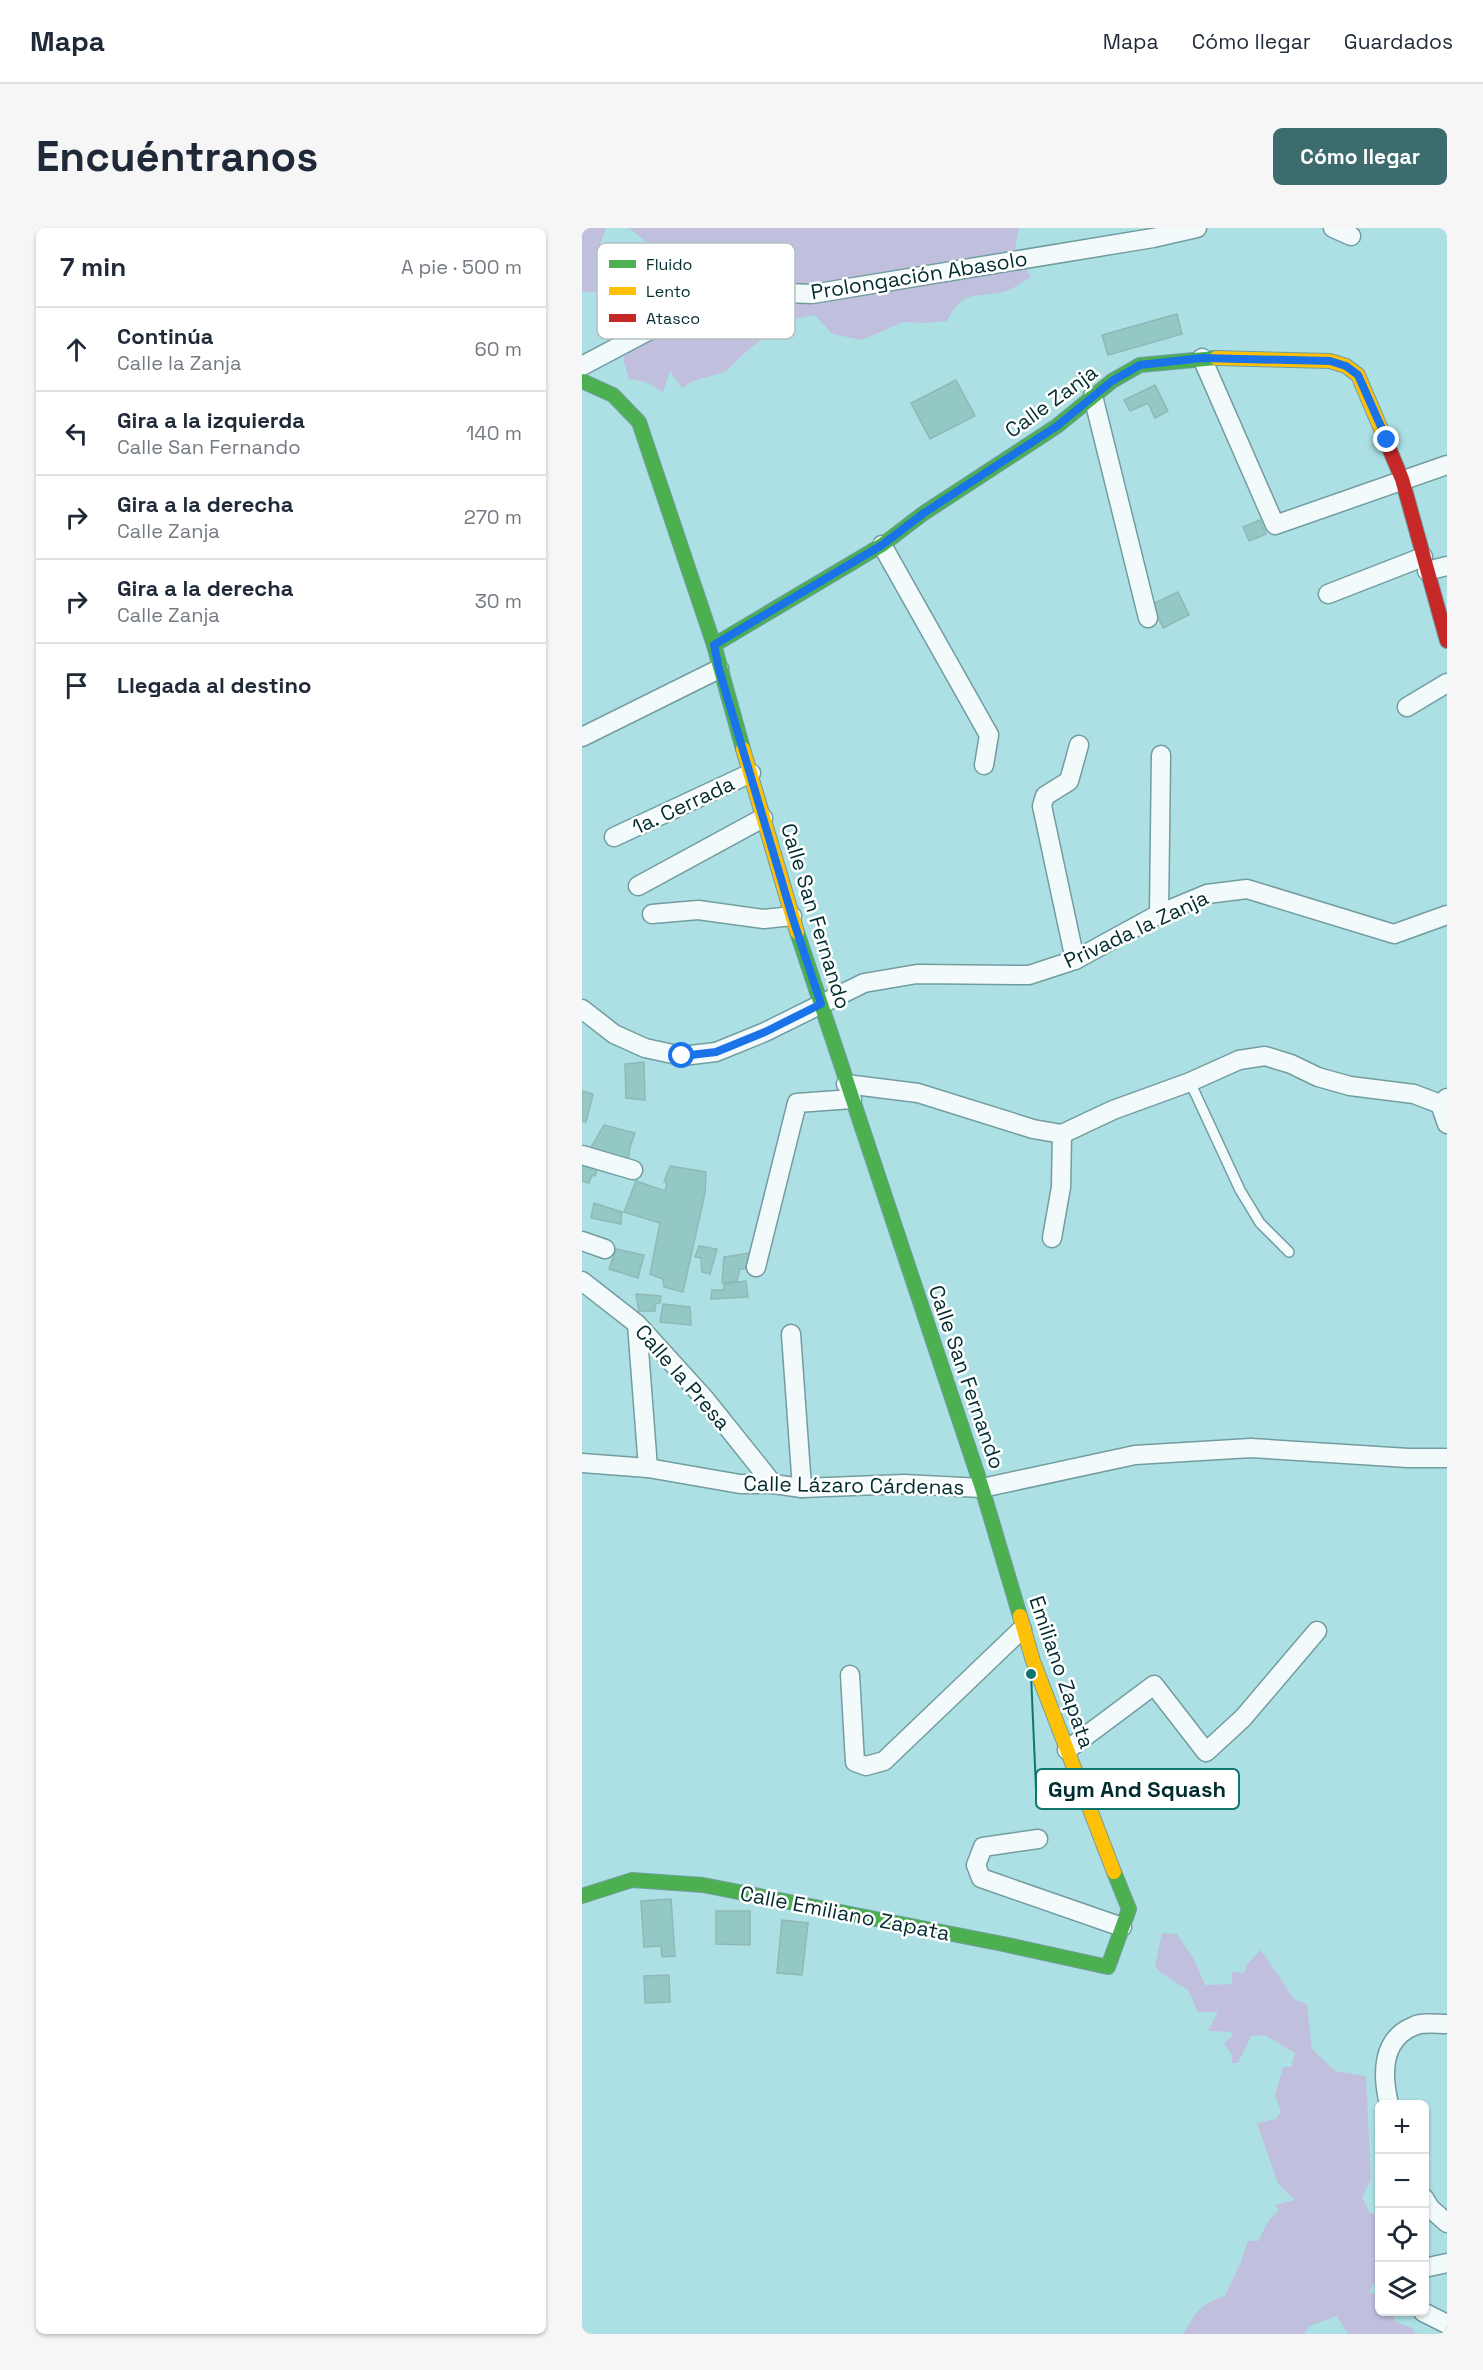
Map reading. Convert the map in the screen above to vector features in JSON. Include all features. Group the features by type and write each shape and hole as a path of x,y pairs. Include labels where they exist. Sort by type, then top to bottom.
{"street":[{"name":"Prolongación Abasolo","path":"795,293 812,294 1153,238 1197,228"},
{"path":"1333,228 1351,236"},
{"name":"Prolongación Abasolo","path":"582,366 633,339"},
{"path":"1202,358 1275,525 1447,465"},
{"name":"Calle Zanja","path":"714,645 882,545 924,513 1057,426 1112,381 1140,365 1202,358 1330,361 1346,366 1358,375 1402,479 1447,641"},
{"name":"Calle San Fernando","path":"582,381 613,395 639,422 714,645 719,669 792,916 982,1488"},
{"path":"1093,396 1148,618"},
{"path":"882,545 989,735 984,765"},
{"path":"1328,594 1425,564 1447,566"},
{"path":"582,736 719,669"},
{"path":"1407,707 1447,683"},
{"path":"1076,960 1042,806 1045,796 1069,781 1079,745"},
{"path":"1160,914 1161,754"},
{"name":"1a. Cerrada","path":"614,837 751,773"},
{"path":"638,886 763,818"},
{"name":"Privada la Zanja","path":"582,1009 614,1034 645,1048 682,1056 716,1052 765,1032 864,984 917,974 1029,975 1076,960 1160,914 1207,894 1247,889 1394,934 1447,915"},
{"path":"652,914 698,910 764,919 792,916"},
{"path":"756,1268 797,1103 849,1092 918,1093 1034,1128 1062,1134 1113,1110 1190,1082 1239,1060 1265,1056 1291,1064 1318,1077 1350,1086 1414,1094 1444,1101 1447,1124"},
{"path":"1053,1238 1060,1187 1062,1134"},
{"path":"582,1155 633,1170"},
{"path":"582,1241 605,1249"},
{"name":"Calle la Presa","path":"582,1281 637,1324 705,1399 773,1484"},
{"path":"637,1324 648,1468"},
{"path":"791,1334 802,1488"},
{"name":"Calle Lázaro Cárdenas","path":"582,1463 648,1468 740,1484 773,1484 802,1488 904,1484 982,1488 1135,1455 1251,1448 1408,1458 1447,1458"},
{"name":"Emiliano Zapata","path":"982,1488 1033,1661 1092,1819 1129,1909 1108,1967"},
{"path":"850,1675 855,1762 866,1766 884,1761 1022,1629"},
{"path":"1067,1750 1154,1684 1206,1752 1243,1718 1317,1631"},
{"path":"1038,1839 983,1847 976,1865 981,1878 1122,1927"},
{"name":"Calle Emiliano Zapata","path":"582,1896 632,1880 703,1885 1108,1967"},
{"path":"1388,2100 1385,2089 1386,2053 1394,2038 1415,2025 1447,2024"},
{"path":"1429,2206 1447,2223"},
{"path":"1429,2267 1447,2263"},
{"path":"1429,2315 1447,2324"}],"lane":[{"path":"1190,1082 1240,1190 1260,1223 1289,1252"}],"shaded area":[{"path":"582,228 606,228 601,243 597,243 597,292 582,292"},
{"path":"629,228 1019,228 1015,250 1031,277 1006,291 966,298 947,321 903,322 862,340 832,334 815,315 795,319 795,243 647,243"},
{"path":"624,339 762,339 725,372 693,381 682,388 670,371 663,392 646,382 629,379 624,363"},
{"path":"1162,1933 1177,1934 1195,1961 1205,1985 1232,1984 1232,1972 1244,1973 1247,1964 1261,1950 1295,2000 1307,2004 1312,2049 1335,2071 1366,2076 1371,2180 1362,2197 1370,2213 1375,2213 1375,2284 1370,2292 1375,2294 1375,2316 1394,2316 1396,2322 1412,2328 1416,2334 1348,2334 1337,2316 1309,2326 1304,2334 1183,2334 1204,2306 1225,2296 1248,2241 1258,2241 1269,2220 1279,2210 1275,2205 1295,2200 1278,2184 1257,2123 1276,2119 1281,2112 1275,2095 1283,2067 1291,2067 1295,2053 1265,2035 1251,2036 1238,2063 1232,2063 1232,2055 1224,2043 1232,2036 1232,2032 1208,2031 1218,2012 1198,2012 1188,1990 1161,1973 1155,1966"}],"building":[{"path":"1177,314 1182,334 1108,355 1102,335"},
{"path":"956,380 975,416 930,439 911,403"},
{"path":"1155,385 1168,411 1155,418 1148,403 1130,411 1124,400"},
{"path":"1260,520 1266,534 1249,541 1243,527"},
{"path":"1178,592 1189,615 1163,628 1152,604"},
{"path":"644,1062 645,1100 626,1098 625,1064"},
{"path":"582,1091 593,1094 586,1122 582,1121"},
{"path":"604,1125 635,1133 628,1161 590,1149"},
{"path":"582,1165 597,1169 589,1183 582,1181"},
{"path":"670,1166 706,1172 705,1193 683,1292 664,1287 663,1279 650,1274 660,1223 624,1212 636,1181 665,1191 667,1183 664,1182"},
{"path":"594,1203 622,1212 621,1224 591,1218"},
{"path":"699,1246 717,1249 710,1274 702,1272 701,1258 695,1257"},
{"path":"616,1249 644,1255 638,1278 609,1269"},
{"path":"756,1252 761,1268 740,1269 737,1281 722,1283 724,1257"},
{"path":"746,1281 748,1297 711,1299 712,1290 724,1290 724,1284"},
{"path":"636,1294 661,1296 660,1303 655,1304 655,1311 639,1311"},
{"path":"663,1304 690,1307 691,1325 660,1322"},
{"path":"671,1899 675,1956 662,1957 661,1946 644,1947 641,1901"},
{"path":"716,1911 750,1911 750,1945 716,1944"},
{"path":"782,1920 808,1923 802,1975 777,1973"},
{"path":"669,1975 670,2002 645,2003 644,1976"}],"traffic: fast":[{"path":"714,645 882,545 924,513 1057,426 1112,381 1140,365 1216,358"},
{"path":"582,381 613,395 639,422 714,645 743,749"},
{"path":"797,932 982,1488 1020,1616"},
{"path":"582,1896 632,1880 703,1885 1108,1967 1129,1909 1114,1872"}],"traffic: slow":[{"path":"1216,358 1330,361 1346,366 1358,375 1386,441"},
{"path":"743,749 797,932"},
{"path":"1020,1616 1033,1661 1114,1872"}],"traffic: jam":[{"path":"1386,441 1402,479 1447,641"}],"place":[{"name":"Gym And Squash","path":"1031,1674"}],"route":[{"path":"682,1056 716,1052 765,1032 821,1004 792,916 719,669 714,645 882,545 924,513 1057,426 1112,381 1140,365 1202,358 1330,361 1346,366 1358,375 1387,440"}]}
